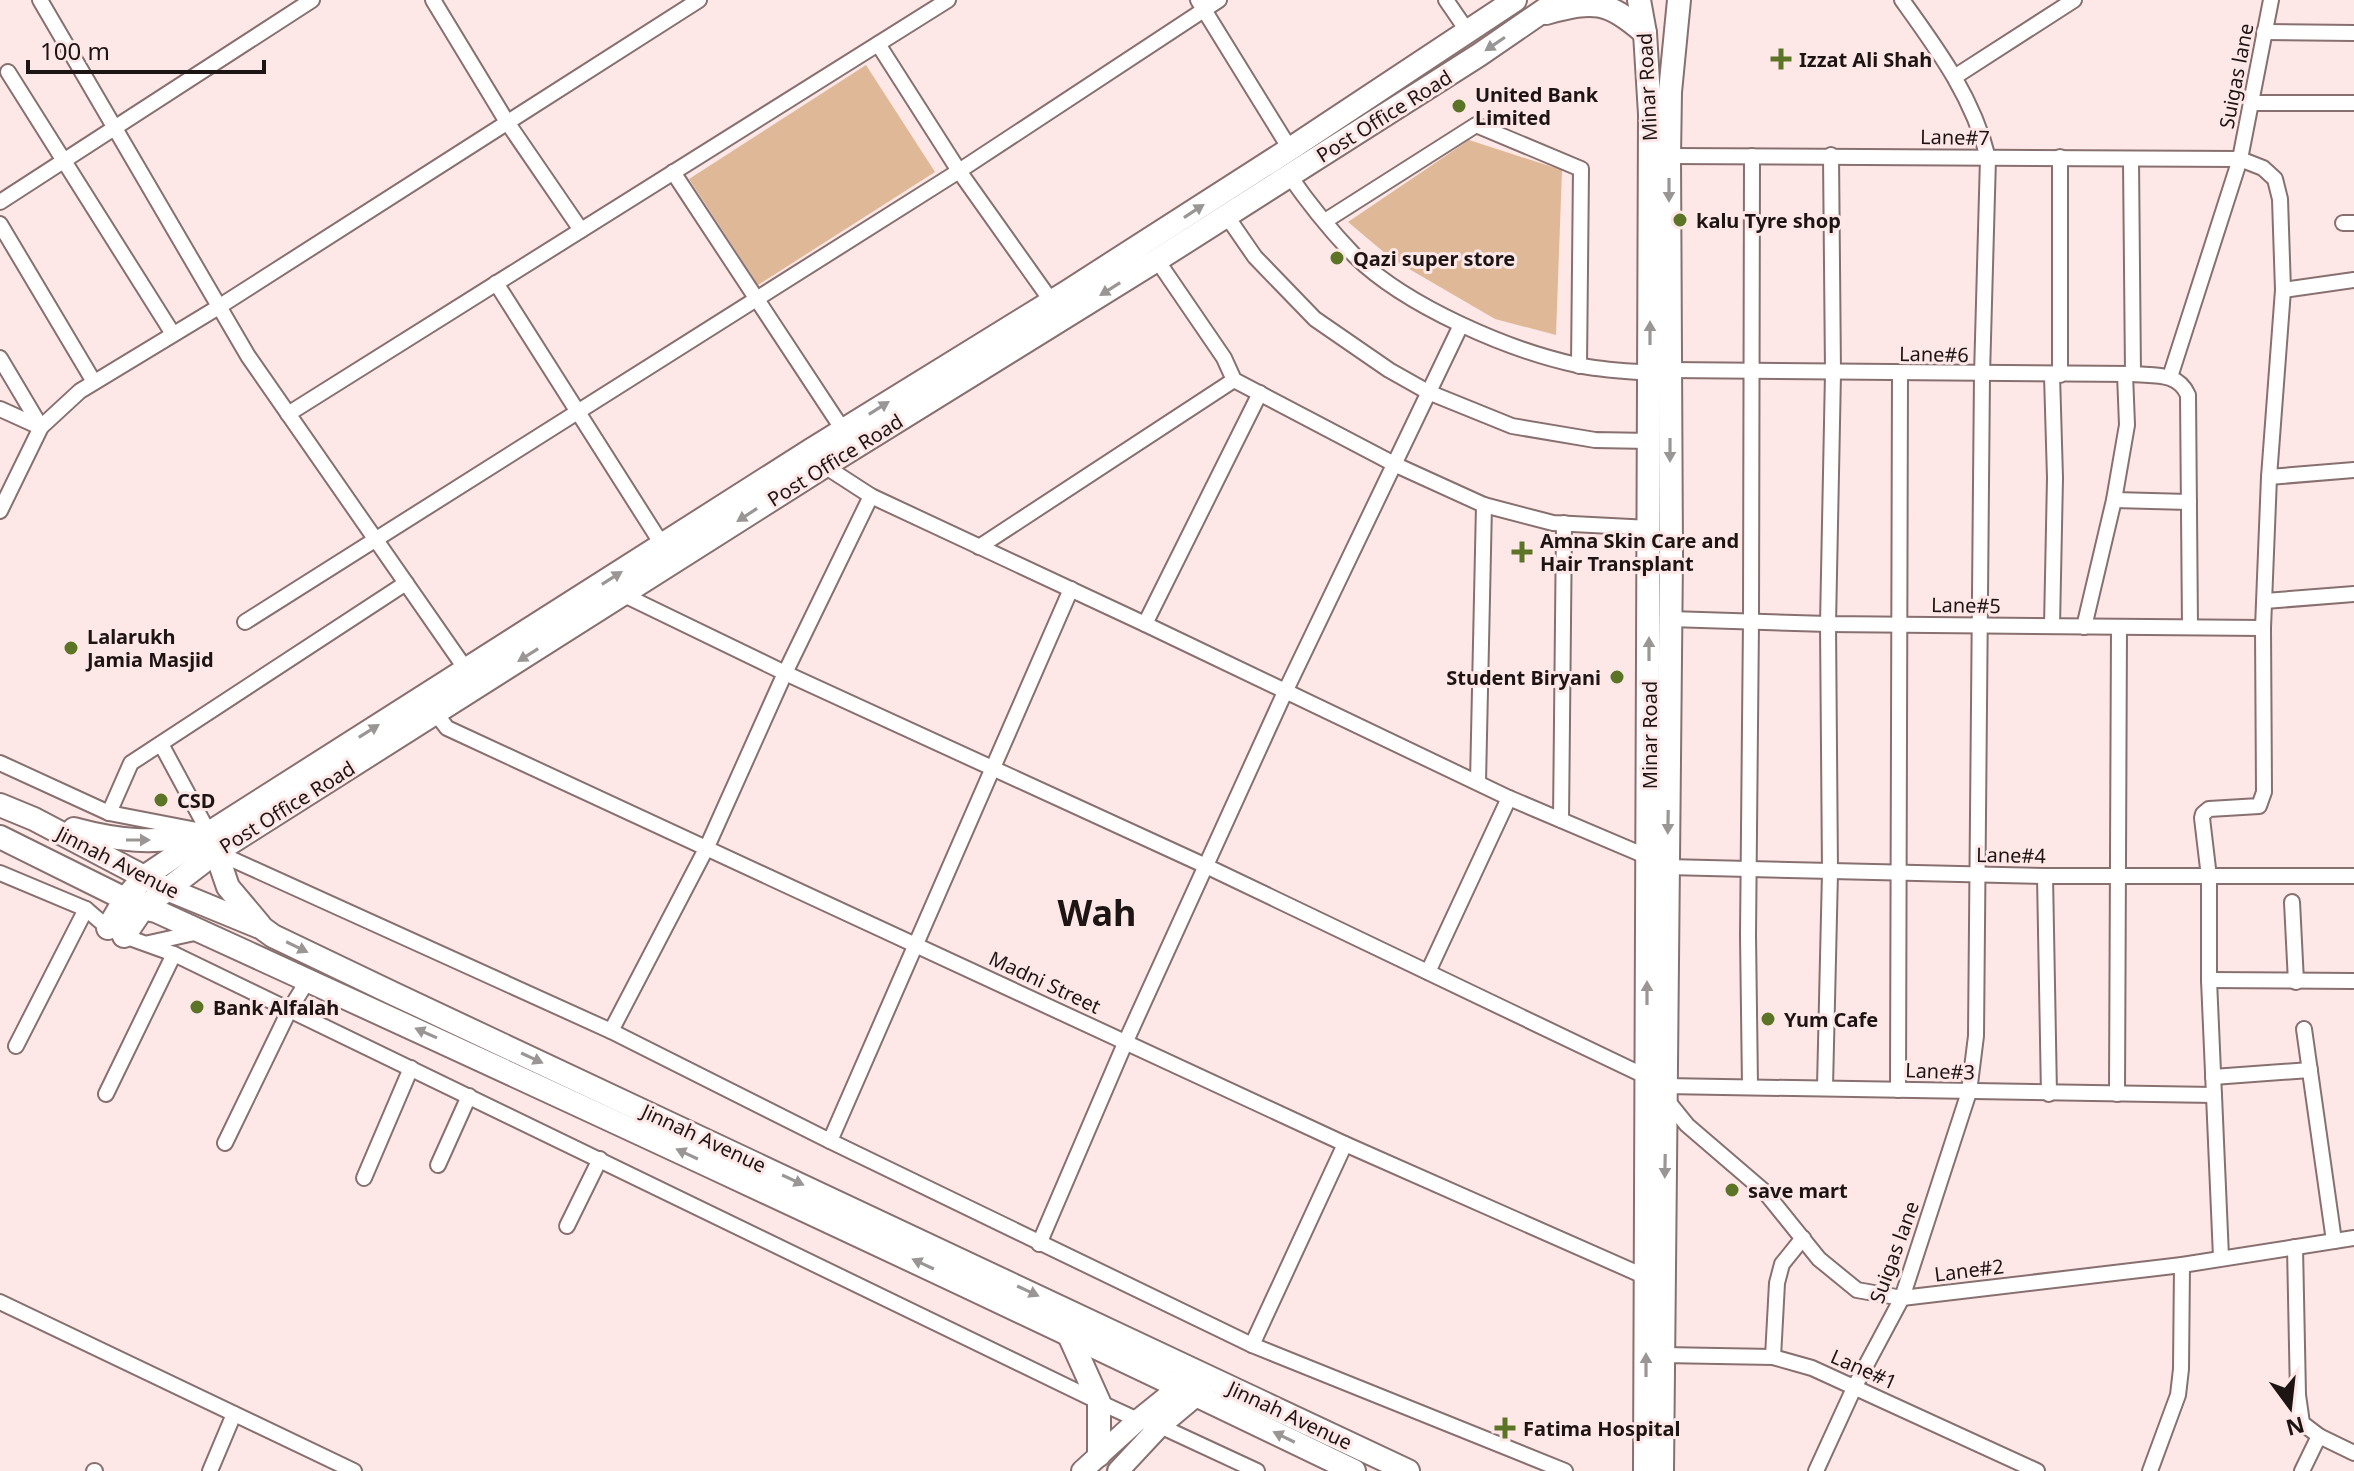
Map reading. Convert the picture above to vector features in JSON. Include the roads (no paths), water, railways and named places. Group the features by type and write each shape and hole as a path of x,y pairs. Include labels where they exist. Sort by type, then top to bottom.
{"main road":[{"name":"Post Office Road","path":"429,705 465,668 663,546 817,458 1066,301 1515,0"},
{"name":"Post Office Road","path":"116,932 134,903 144,877 212,842 429,705 624,595 817,458 843,430 1066,301 1157,260 1559,0"},
{"name":"Minar Road","path":"1639,0 1660,92 1669,156 1660,372 1650,441 1650,528 1660,556 1670,619 1658,862"},
{"name":"Minar Road","path":"1662,1471 1657,1025 1660,92 1679,0"},
{"path":"1535,17 1583,2 1602,3 1617,9 1645,33"},
{"name":"Jinnah Avenue","path":"0,805 34,819 167,889 262,928 1194,1382 1354,1471"},
{"path":"34,819 115,840 212,842 228,887 262,928"},
{"name":"Jinnah Avenue","path":"0,837 134,903 308,980 1068,1333 1408,1471"},
{"name":"Post Office Road","path":"134,903 167,889 212,842"},
{"name":"Minar Road","path":"1645,1471 1646,1277 1659,1087"},
{"path":"1068,1333 1099,1402 1099,1455"},
{"path":"1082,1471 1138,1420 1194,1382"},
{"path":"1118,1471 1160,1426 1194,1382"}],"street":[{"path":"40,0 217,308 465,668"},
{"path":"0,202 312,0"},
{"path":"433,0 507,122 581,230"},
{"path":"0,511 41,427 63,404 699,0"},
{"path":"288,414 948,0"},
{"path":"245,622 959,171 1201,5 1219,0"},
{"path":"1446,0 1468,32"},
{"name":"Suigas lane","path":"1816,1471 1855,1386 1902,1298 1969,1092 1976,1036 1982,375 1988,158 1980,126 1956,76 1902,0"},
{"path":"1956,76 2074,0"},
{"name":"Suigas lane","path":"2170,377 2240,159 2271,0"},
{"path":"1201,5 1290,149"},
{"path":"2264,32 2354,33"},
{"path":"878,44 959,171 1066,301"},
{"path":"8,72 173,334"},
{"path":"2252,103 2354,103"},
{"path":"1325,221 1476,125 1581,169 1579,366"},
{"path":"1825,1087 1830,872 1831,155"},
{"name":"Lane#7","path":"1669,156 2240,159"},
{"path":"1750,1086 1748,869 1752,156"},
{"path":"2052,626 2060,157"},
{"path":"2221,1257 2209,980 2209,877 2203,814 2209,809 2255,807 2262,803 2264,792 2263,628 2269,477 2283,290 2280,199 2275,179 2263,168 2240,159"},
{"path":"2084,627 2114,500 2127,425 2131,160"},
{"path":"673,172 843,430"},
{"name":"Lane#6","path":"1289,175 1357,257 1404,293 1461,325 1534,353 1579,366 1660,372 2129,374 2170,377"},
{"path":"1226,215 1255,257 1315,319 1389,370 1428,392 1512,426 1595,440 1650,441"},
{"path":"0,224 94,382"},
{"path":"1157,260 1224,358 1234,380 1396,465 1484,505 1564,523 1650,528"},
{"path":"2283,290 2354,280"},
{"path":"496,283 663,546"},
{"path":"1039,1244 1126,1041 1285,692 1461,325"},
{"path":"0,358 41,427"},
{"path":"1898,1090 1900,374"},
{"path":"2170,377 2183,384 2188,395 2190,627"},
{"path":"979,547 1234,380"},
{"path":"1145,624 1260,393"},
{"path":"0,409 41,427"},
{"path":"817,458 871,496 1509,798 1658,862"},
{"path":"2269,477 2354,470"},
{"path":"611,1031 707,847 785,673 871,496"},
{"path":"2114,500 2189,502"},
{"path":"1478,782 1484,505"},
{"path":"1561,820 1564,523"},
{"path":"109,813 131,763 406,583"},
{"path":"830,1141 1071,589"},
{"path":"2265,601 2354,594"},
{"path":"624,595 785,673 1206,866 1659,1087"},
{"name":"Lane#5","path":"1670,619 1828,624 2263,628"},
{"path":"2117,1094 2119,627"},
{"name":"Madni Street","path":"429,705 447,728 1345,1144 1646,1277"},
{"path":"161,744 212,842"},
{"path":"0,763 109,813 212,842 611,1031 1039,1244 1252,1345 1565,1471"},
{"path":"1428,972 1509,798"},
{"name":"Lane#4","path":"1658,862 1830,872 2354,876"},
{"path":"59,900 72,872"},
{"path":"0,873 86,909 116,932 174,954 290,1009 1099,1402 1138,1420 1160,1426 1257,1471"},
{"path":"2045,876 2049,1094"},
{"path":"2292,902 2296,982"},
{"path":"16,1046 86,909"},
{"path":"149,943 200,932"},
{"path":"106,1094 174,954"},
{"path":"225,1143 290,1009 308,980"},
{"path":"2209,980 2354,981"},
{"path":"2304,1029 2334,1241"},
{"path":"364,1178 411,1068"},
{"path":"2213,1077 2310,1070"},
{"name":"Lane#3","path":"1659,1087 2214,1095"},
{"name":"Lane#2","path":"1659,1087 1687,1125 1765,1192 1819,1259 1857,1290 1902,1298 2182,1265 2354,1238"},
{"path":"438,1165 469,1096"},
{"path":"1252,1345 1345,1144"},
{"path":"567,1226 600,1159"},
{"path":"1773,1357 1777,1283 1782,1264 1803,1238"},
{"path":"2295,1247 2298,1395 2302,1423 2319,1436 2354,1453"},
{"path":"2150,1471 2178,1395 2182,1265"},
{"path":"0,1302 354,1471"},
{"name":"Lane#1","path":"1663,1355 1773,1357 1812,1368 2037,1471"},
{"path":"210,1471 234,1414"},
{"path":"2302,1471 2319,1436"}],"place":[{"name":"Izzat Ali Shah","path":"1781,59"},
{"name":"United Bank Limited","path":"1459,106"},
{"name":"kalu Tyre shop","path":"1680,220"},
{"name":"Qazi super store","path":"1337,258"},
{"name":"Amna Skin Care and Hair Transplant","path":"1522,552"},
{"name":"Lalarukh Jamia Masjid","path":"71,648"},
{"name":"Student Biryani","path":"1617,677"},
{"name":"CSD","path":"161,800"},
{"name":"Bank Alfalah","path":"197,1007"},
{"name":"Yum Cafe","path":"1768,1019"},
{"name":"save mart","path":"1732,1190"},
{"name":"Fatima Hospital","path":"1505,1428"}],"district":[{"name":"Wah","path":"1097,912"}]}
